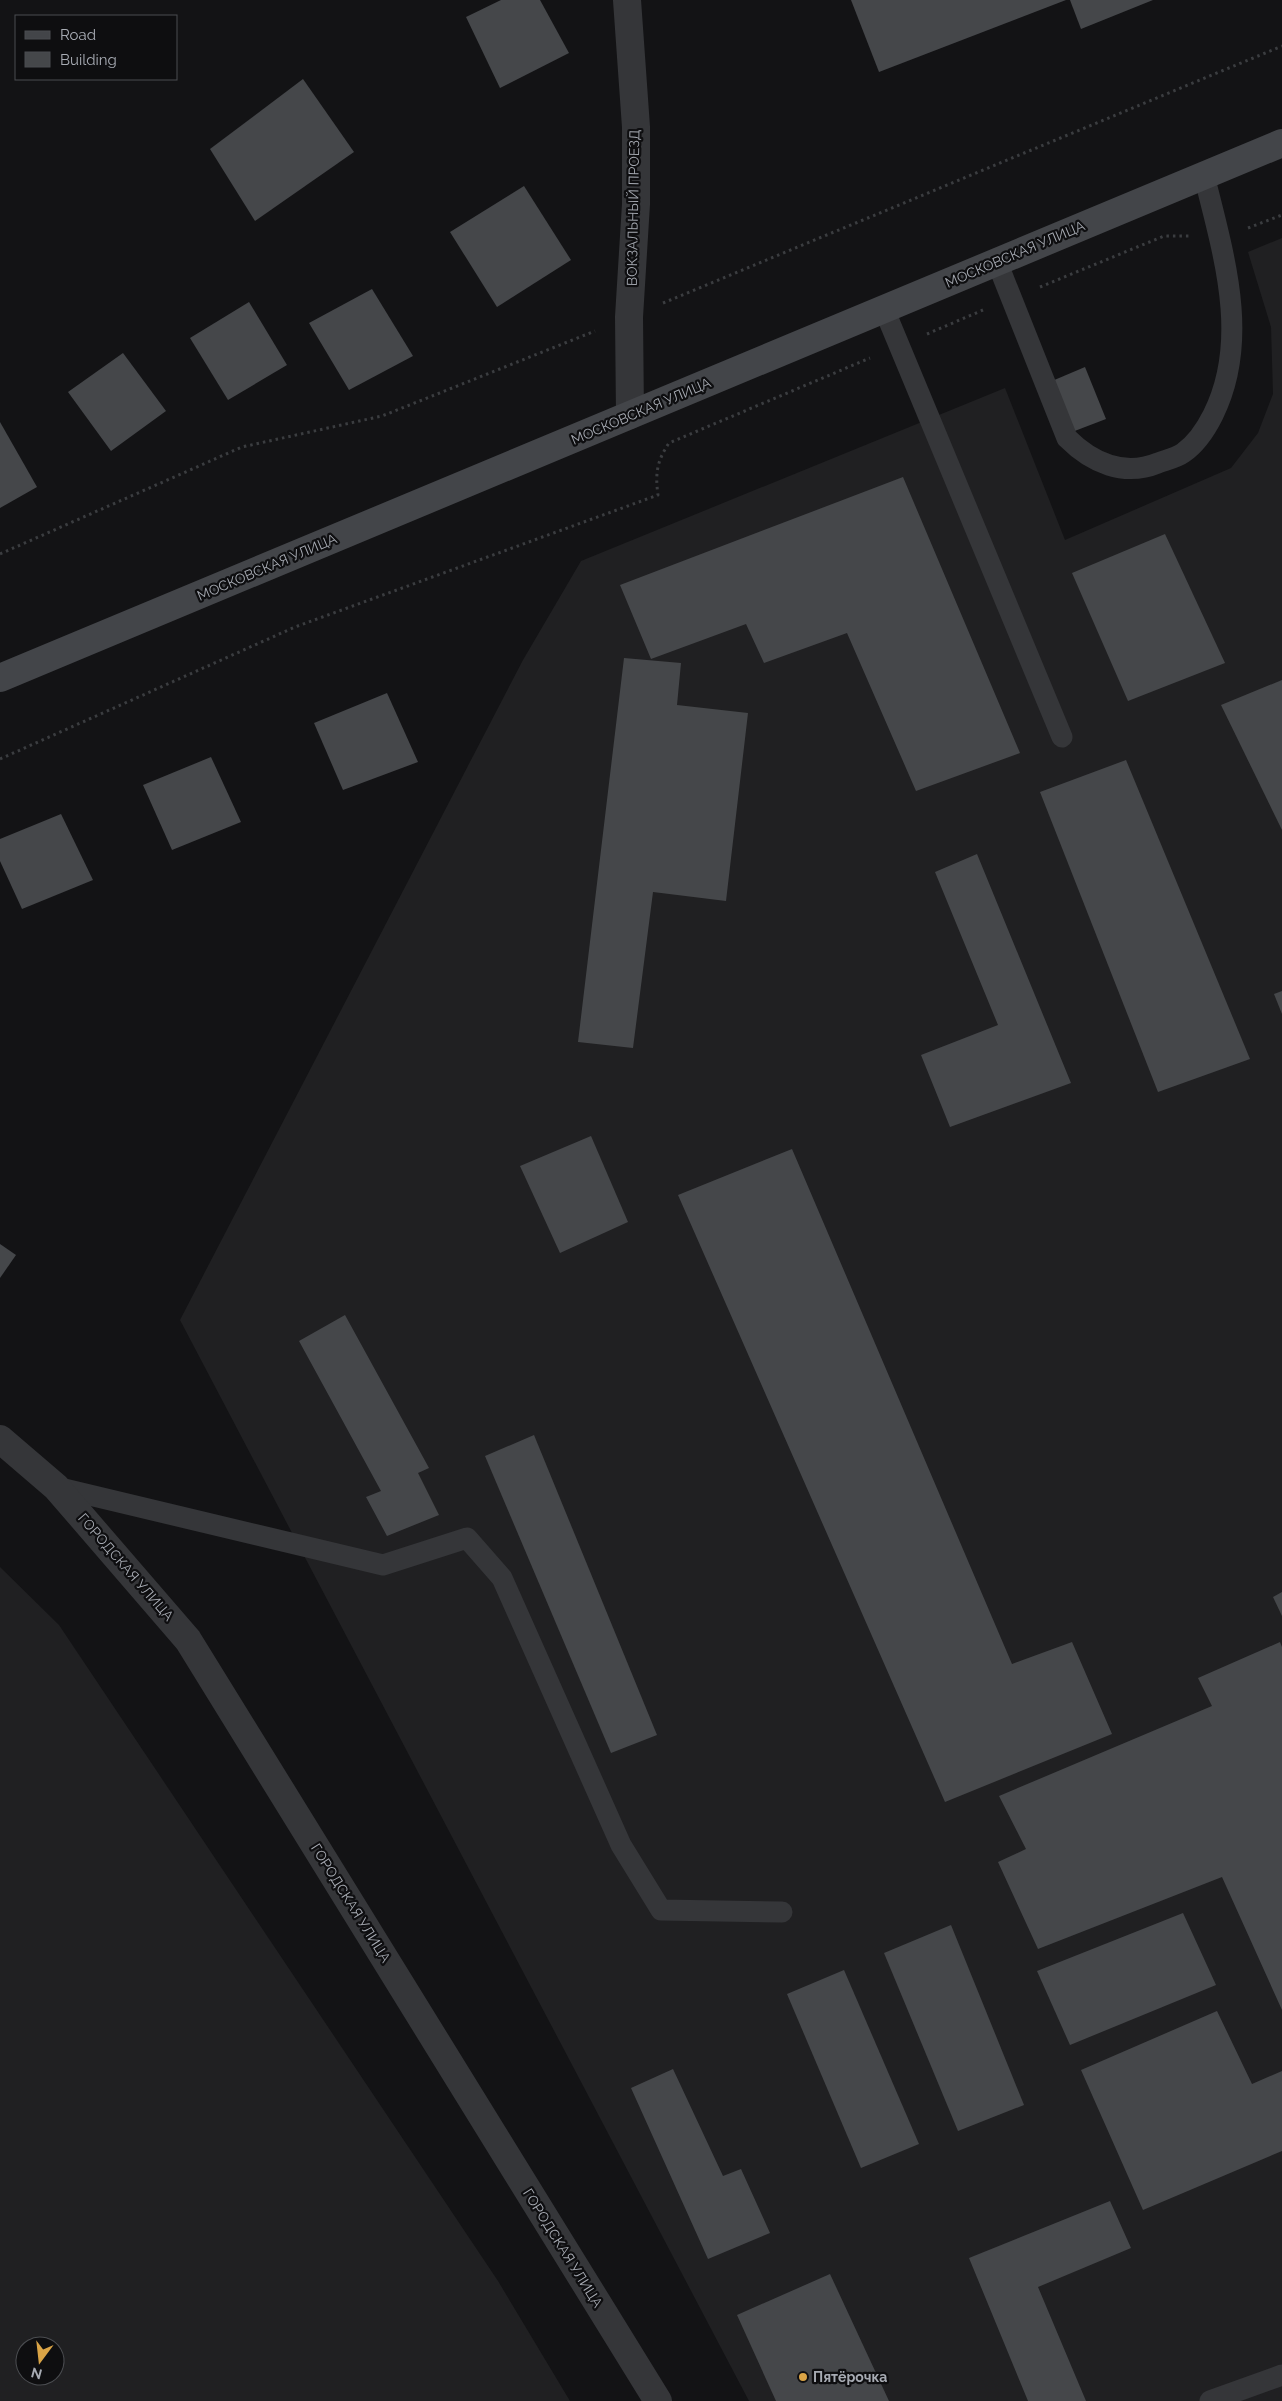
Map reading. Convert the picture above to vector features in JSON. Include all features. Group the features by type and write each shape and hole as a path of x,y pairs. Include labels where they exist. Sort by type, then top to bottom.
{"main road":[{"name":"МОСКОВСКАЯ УЛИЦА","path":"0,678 1282,143"}],"street":[{"name":"ВОКЗАЛЬНЫЙ ПРОЕЗД","path":"627,0 636,127 636,204 629,317 630,415"},
{"name":"ГОРОДСКАЯ УЛИЦА","path":"0,1439 56,1487 188,1640 658,2401"}],"lane":[{"path":"997,262 1067,438 1083,454 1104,465 1143,469 1182,454 1205,431 1221,400 1229,367 1233,334 1226,264 1204,175"},
{"path":"884,309 1062,737"},
{"path":"56,1487 383,1565 467,1538 502,1578 621,1845 661,1910 782,1912"},
{"path":"1261,2382 1282,2364"},
{"path":"1210,2401 1282,2375"}],"path":[{"path":"0,760 294,627 561,528 658,495 655,477 658,458 669,443 899,345 1164,236 1220,239 1282,215"}],"shaded area":[{"path":"1282,238 1282,2401 749,2401 180,1320 523,660 581,561 1005,388 1065,540 1231,468 1258,433 1273,394 1271,327 1248,252"},
{"path":"0,1567 59,1625 498,2281 570,2401 0,2401"}],"building":[{"path":"501,0 540,0 569,53 500,88 466,17"},
{"path":"851,0 1066,0 879,72"},
{"path":"1070,0 1153,0 1081,29"},
{"path":"303,79 354,152 255,221 210,149"},
{"path":"524,186 571,260 497,307 450,232"},
{"path":"372,289 413,356 349,390 309,323"},
{"path":"249,302 287,365 228,400 190,338"},
{"path":"123,353 166,411 111,451 68,392"},
{"path":"1085,367 1106,419 1072,432 1052,381"},
{"path":"0,422 37,487 0,508"},
{"path":"903,477 1020,753 916,791 847,633 764,663 746,624 651,659 620,585"},
{"path":"1165,534 1225,663 1128,701 1072,573"},
{"path":"624,658 681,663 677,705 748,713 726,901 653,892 633,1048 578,1042"},
{"path":"1282,680 1282,830 1221,705"},
{"path":"387,693 418,762 343,790 314,723"},
{"path":"211,757 241,822 172,850 143,785"},
{"path":"1126,760 1250,1059 1158,1092 1040,792"},
{"path":"61,814 93,880 22,909 0,861 0,839"},
{"path":"977,854 1071,1083 950,1127 921,1055 998,1025 935,872"},
{"path":"1282,991 1282,1014 1274,994"},
{"path":"591,1136 628,1222 560,1253 520,1166"},
{"path":"792,1149 1012,1664 1072,1642 1112,1734 945,1802 678,1195"},
{"path":"0,1244 16,1255 0,1278"},
{"path":"345,1315 429,1468 418,1473 439,1515 387,1536 366,1497 381,1491 299,1341"},
{"path":"534,1435 657,1735 611,1753 485,1456"},
{"path":"1282,1592 1282,1616 1273,1597"},
{"path":"1280,1642 1282,1647 1282,2010 1222,1877 1038,1949 998,1862 1026,1849 999,1796 1212,1706 1198,1678"},
{"path":"1183,1913 1216,1985 1070,2045 1037,1971"},
{"path":"951,1925 1024,2105 958,2131 884,1953"},
{"path":"844,1970 919,2144 861,2168 787,1994"},
{"path":"1217,2011 1252,2084 1282,2071 1282,2151 1143,2210 1081,2070"},
{"path":"673,2069 723,2176 741,2169 770,2233 708,2259 631,2088"},
{"path":"1110,2201 1131,2248 1038,2287 1086,2401 1028,2401 969,2258"},
{"path":"830,2274 889,2401 776,2401 737,2315"}],"place":[{"name":"Пятёрочка","path":"803,2377"}]}
